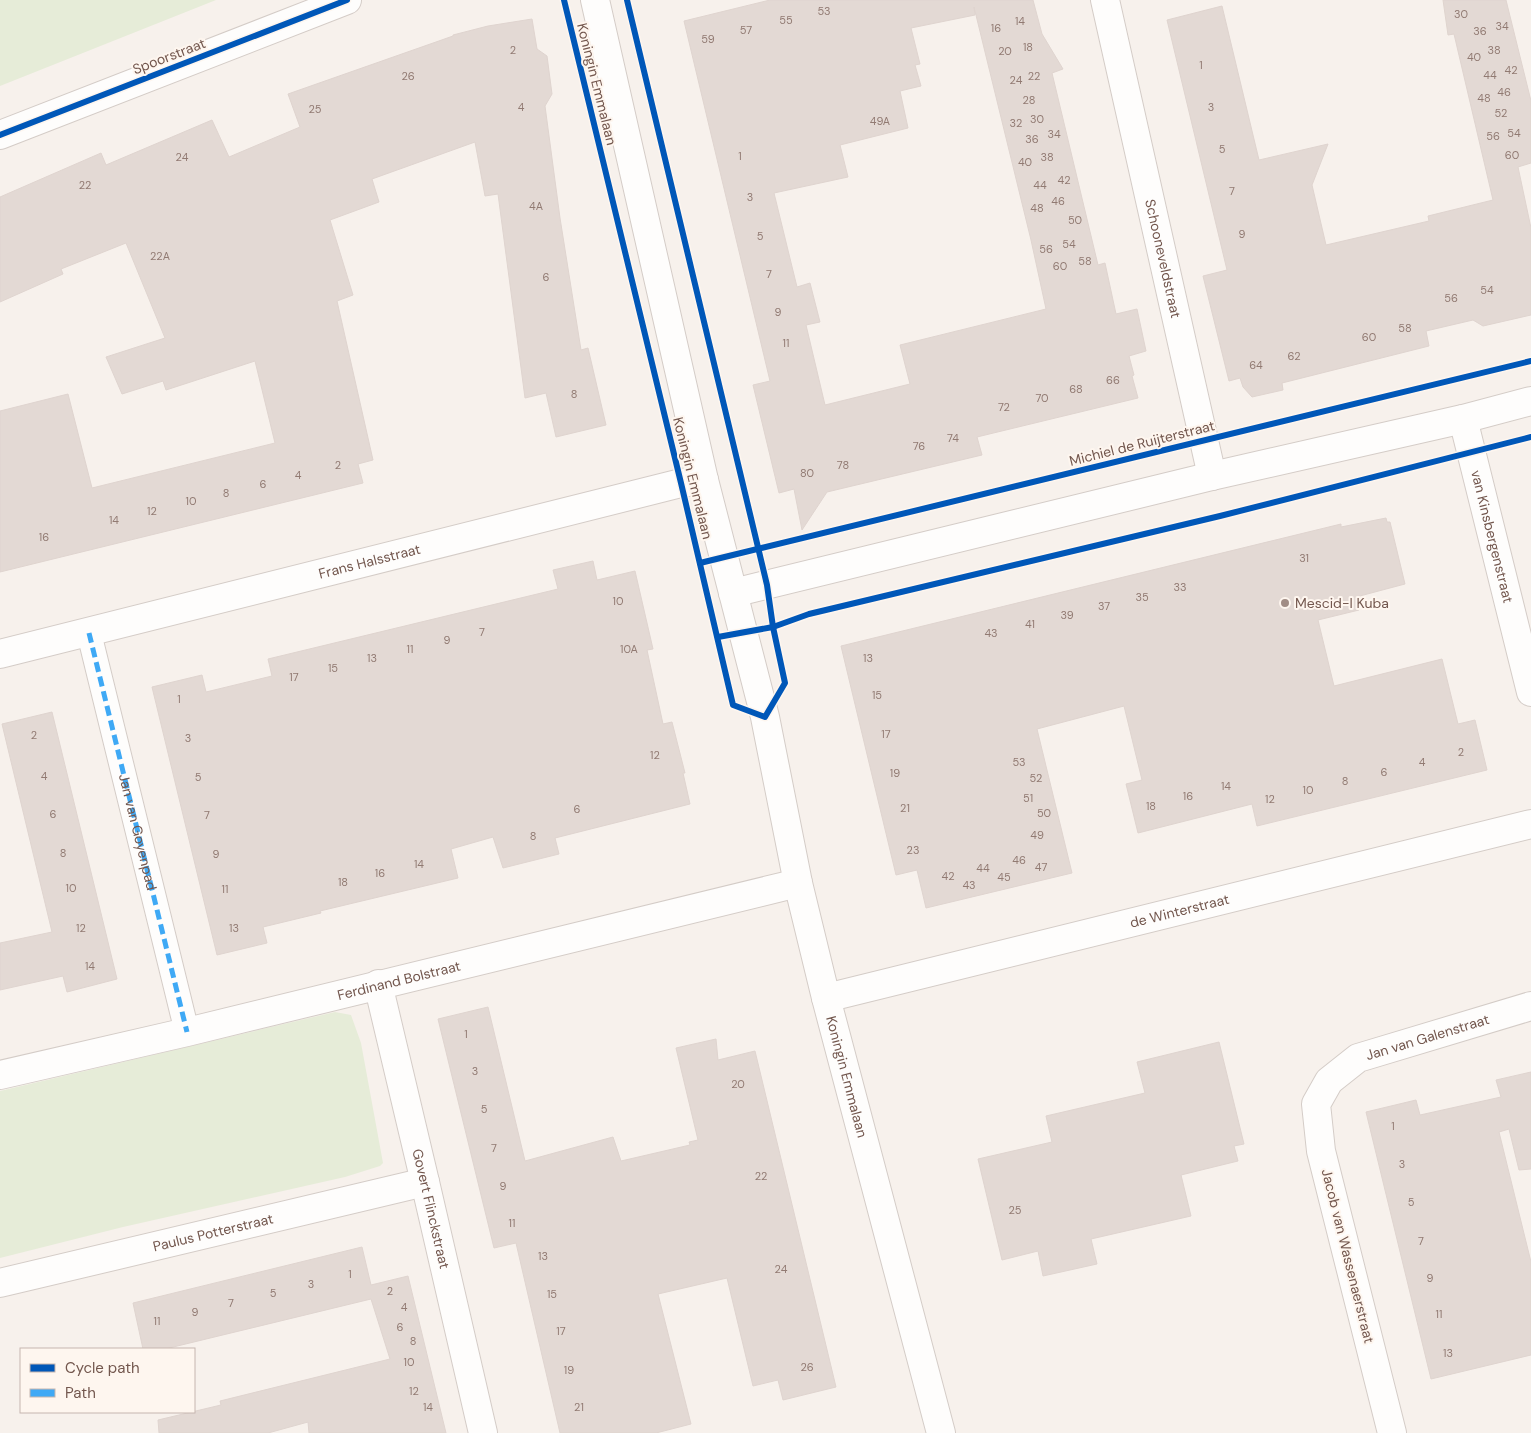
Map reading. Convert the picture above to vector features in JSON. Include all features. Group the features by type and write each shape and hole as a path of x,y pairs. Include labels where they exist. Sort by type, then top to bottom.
{"street":[{"name":"Spoorstraat","path":"0,135 347,0"},
{"name":"Koningin Emmalaan","path":"595,0 704,480 765,717 798,883 826,998 941,1433"},
{"name":"Schooneveldstraat","path":"1105,0 1212,476"},
{"path":"733,593 1212,476 1463,419 1531,401"},
{"name":"van Kinsbergenstraat","path":"1463,419 1531,692"},
{"name":"Frans Halsstraat","path":"0,654 681,483 704,480"},
{"name":"Jan van Goyenpad","path":"89,632 187,1032"},
{"name":"de Winterstraat","path":"826,998 1531,824"},
{"name":"Ferdinand Bolstraat","path":"0,1075 187,1032 798,883"},
{"name":"Govert Flinckstraat","path":"378,984 483,1433"},
{"name":"Jan van Galenstraat","path":"1329,1081 1358,1058 1531,1006"},
{"name":"Jacob van Wassenaerstraat","path":"1329,1081 1316,1104 1321,1151 1392,1433"},
{"name":"Paulus Potterstraat","path":"0,1283 425,1182"}],"green space":[{"path":"0,0 216,0 0,86"},
{"path":"335,1012 351,1015 361,1043 383,1163 380,1166 345,1177 123,1227 0,1258 0,1091"}],"building":[{"path":"770,0 1033,0 1042,34 1063,69 1052,73 1098,265 1105,263 1116,314 1137,309 1146,351 1129,356 1138,398 977,437 982,455 827,492 802,530 794,489 779,493 753,385 770,381 684,21","holes":["974,7 1046,309 900,345 910,384 825,405 806,325 820,322 810,283 797,287 774,193 848,177 840,145 908,128 900,91 921,86 915,65 920,64 911,28 975,15"]},
{"path":"1443,0 1506,0 1531,101 1531,163 1518,167 1531,228 1531,315 1483,326 1473,320 1426,331 1429,346 1282,383 1283,390 1252,397 1243,387 1240,378 1229,381 1203,276 1227,270 1167,20 1222,6 1259,160 1328,144 1312,185 1326,245 1429,221 1428,216 1493,200 1454,34 1448,35"},
{"path":"532,19 537,49 547,56 552,94 545,106 560,218 581,350 588,348 606,425 556,437 546,393 525,398 498,194 485,196 475,142 372,179 379,202 330,220 353,295 337,301 373,460 358,464 363,483 0,572 0,411 68,394 92,488 275,443 255,361 166,390 163,381 122,394 106,357 165,338 126,243 61,269 63,274 0,302 0,197 101,153 106,165 212,120 229,157 300,127 288,94 453,35 488,26"},
{"path":"1386,518 1387,522 1390,522 1405,584 1356,597 1359,610 1318,620 1334,686 1442,659 1458,724 1475,720 1487,770 1257,826 1252,804 1138,833 1126,784 1142,780 1124,706 1037,729 1072,873 926,908 917,870 896,875 841,646 1341,524 1341,527"},
{"path":"593,561 597,580 635,571 653,649 647,650 663,724 672,722 685,773 683,773 690,804 555,838 559,854 503,868 493,837 451,849 458,878 320,911 321,913 263,927 267,943 217,955 152,687 202,675 206,692 272,676 268,659 558,589 553,570"},
{"path":"52,712 117,979 67,992 63,976 0,990 0,943 52,932 2,724"},
{"path":"488,1007 525,1161 613,1137 621,1161 690,1145 689,1142 698,1140 676,1048 716,1039 718,1060 755,1051 836,1387 783,1400 778,1380 753,1386 727,1278 658,1294 691,1424 656,1433 560,1433 516,1243 494,1248 438,1019"},
{"path":"1219,1042 1244,1144 1234,1146 1238,1161 1181,1175 1191,1216 1091,1239 1097,1264 1043,1276 1038,1251 1002,1260 978,1159 1052,1142 1046,1116 1145,1093 1137,1062"},
{"path":"1531,1072 1531,1169 1519,1170 1509,1129 1499,1132 1531,1262 1531,1355 1431,1379 1366,1112 1416,1100 1420,1115 1501,1097 1496,1080"},
{"path":"362,1247 371,1285 408,1276 446,1433 309,1433 308,1422 268,1433 159,1433 158,1420 195,1413 195,1411 221,1405 220,1401 390,1359 371,1299 169,1348 143,1348 133,1303"}],"marked path":[{"path":"89,633 187,1032"}],"cycle path":[{"path":"0,135 347,0"},
{"path":"564,0 733,705 765,717 785,683 773,627 767,585 627,0"},
{"name":"Michiel de Ruijterstraat","path":"700,563 1531,361"},
{"path":"718,637 773,627 809,614 1220,516 1531,437"}],"place":[{"name":"Mescid-I Kuba","path":"1285,603"}]}
